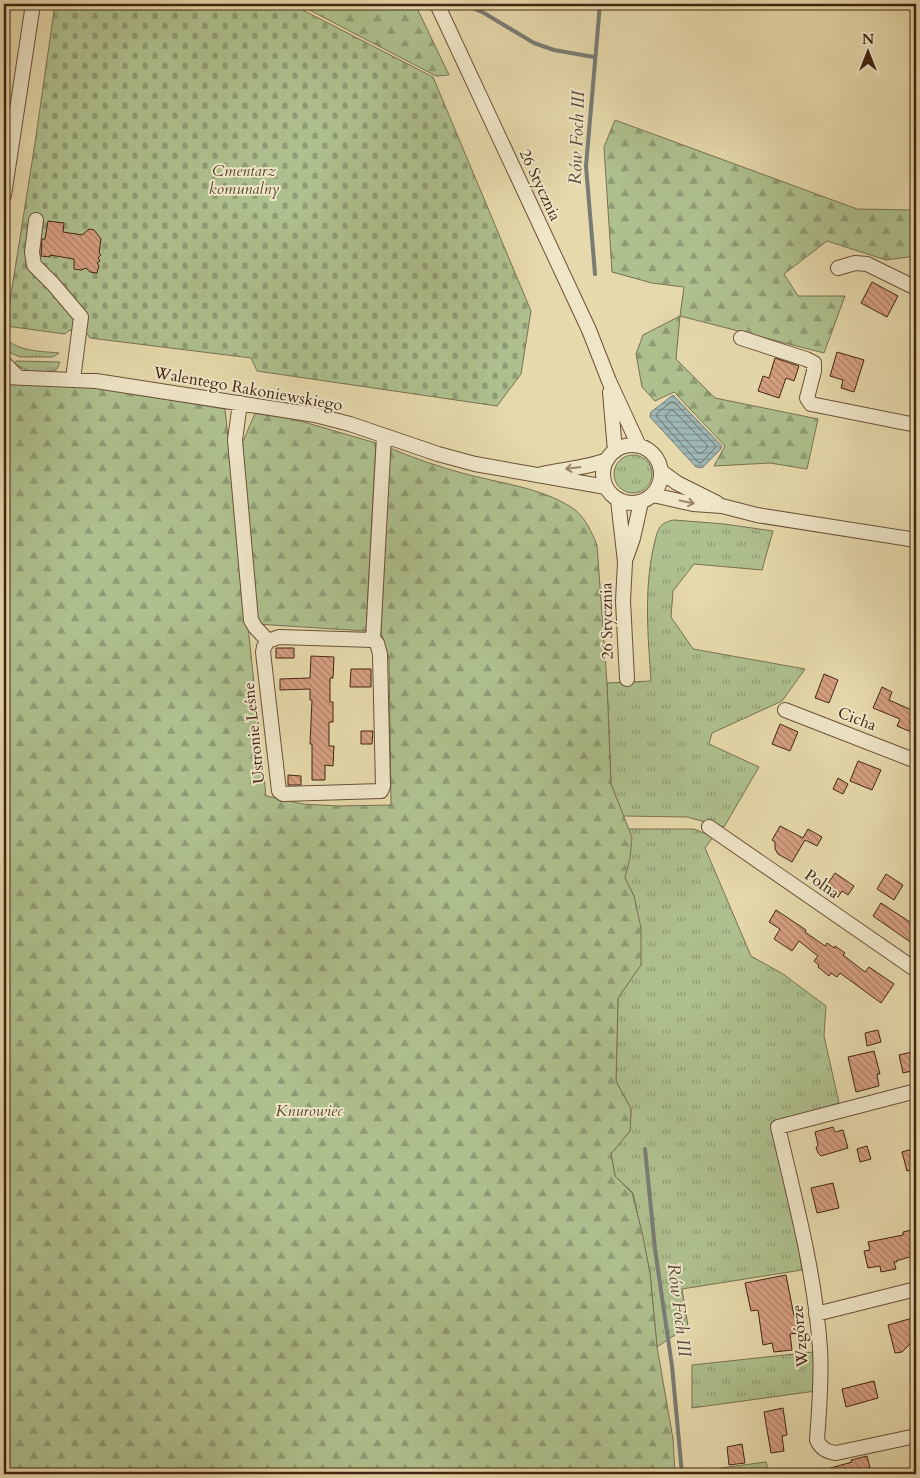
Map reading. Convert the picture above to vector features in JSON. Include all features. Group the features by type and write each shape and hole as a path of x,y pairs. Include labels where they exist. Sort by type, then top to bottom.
{"street":[{"path":"4,195 33,4"},
{"name":"26 Stycznia","path":"437,4 589,330 609,381 639,446"},
{"path":"36,220 32,252 34,265 81,317 73,379"},
{"path":"838,268 855,263 867,264 916,288"},
{"path":"741,338 814,363 814,371 808,394 811,404 916,425"},
{"path":"4,363 18,377"},
{"name":"Walentego Rakoniewskiego","path":"4,377 96,381 315,415 457,460 510,472 539,474 567,481 606,486"},
{"name":"26 Stycznia","path":"609,381 611,455"},
{"path":"240,403 235,440 252,620 255,627 268,641 279,637 373,640"},
{"name":"Ustronie Leśne","path":"268,641 263,652 277,789 283,794 378,791 382,789 380,654 379,647 373,640 384,436"},
{"path":"647,499 658,488 662,472 657,458 652,452 639,446 627,446 611,455 603,473 609,492 618,500 629,503 647,499 722,506 757,515 916,540"},
{"name":"Walentego Rakoniewskiego","path":"539,474 593,465 611,455"},
{"path":"662,472 677,483 722,506"},
{"name":"26 Stycznia","path":"625,562 647,499"},
{"name":"26 Stycznia","path":"618,500 625,562 623,601 627,679"},
{"name":"Cicha","path":"786,710 916,761"},
{"name":"Polna","path":"709,827 916,970"},
{"name":"Wzgórze","path":"916,1091 778,1127 802,1226 816,1314 821,1367 817,1440 819,1445 829,1452 836,1453 916,1436"},
{"path":"816,1314 916,1289"}],"green space":[{"name":"Cmentarz komunalny","path":"55,4 291,4 433,77 531,311 521,374 497,406 257,371 251,358 90,338 86,332 70,330 65,334 6,326"},
{"path":"298,4 415,4 449,75 436,76"},
{"path":"615,120 857,209 916,210 916,256 886,260 827,241 784,274 798,296 845,296 824,353 680,316 684,287 652,283 612,272 604,147"},
{"path":"680,316 676,359 715,398 818,419 807,469 770,463 714,466 725,446 674,392 655,401 642,387 636,354 643,335"},
{"path":"4,337 16,346 37,351 59,353 53,357 20,357 11,353 4,346"},
{"path":"16,361 60,362 57,369 41,373 23,368 14,363"},
{"name":"Knurowiec","path":"4,384 72,384 225,409 266,796 303,804 338,806 391,805 389,659 381,632 390,448 453,470 518,486 559,500 576,511 587,524 597,545 607,683 611,784 632,837 630,858 625,878 634,896 641,928 641,965 618,998 616,1081 631,1109 630,1131 611,1154 615,1176 632,1193 642,1232 650,1273 657,1347 673,1439 675,1474 4,1474"},
{"path":"256,411 290,418 376,443 366,631 256,624 241,446"},
{"path":"633,455 646,461 652,474 646,487 633,493 620,487 614,474 620,461"},
{"path":"668,521 724,524 773,531 762,570 694,564 673,591 671,617 693,649 805,669 782,701 712,733 709,744 759,767 724,827 687,817 623,816 611,784 607,683 651,681 648,615 650,566 659,529"},
{"path":"626,829 694,829 713,837 705,848 751,956 783,974 826,1006 824,1036 839,1103 773,1123 796,1230 802,1270 682,1289 688,1326 657,1347 650,1273 633,1193 615,1176 611,1154 630,1131 631,1109 616,1081 618,998 641,964 634,896 625,878"},
{"path":"813,1352 816,1391 692,1408 692,1365"},
{"path":"766,1462 769,1474 700,1474 699,1471"}],"water":[{"path":"673,395 722,446 702,468 696,467 650,417 651,412"}],"building":[{"path":"48,221 64,223 63,232 82,235 89,229 94,230 101,239 99,253 101,255 98,258 100,261 97,263 99,266 97,273 90,272 86,268 81,270 74,269 74,259 50,255 50,257 41,256 42,239 45,239"},
{"path":"872,282 898,296 887,317 861,303"},
{"path":"837,352 864,360 854,392 841,388 843,380 830,376"},
{"path":"775,358 799,366 794,381 786,378 779,398 758,391 763,376 769,378"},
{"path":"276,648 294,648 294,658 276,658"},
{"path":"311,656 334,657 333,678 330,678 330,702 333,702 333,722 329,722 329,746 334,746 333,766 325,765 325,780 312,780 312,744 310,744 312,700 310,700 310,689 280,690 280,679 310,678"},
{"path":"351,669 371,669 371,687 350,687"},
{"path":"824,674 838,680 829,703 815,698"},
{"path":"882,687 892,692 889,700 916,712 916,734 897,726 900,719 873,708"},
{"path":"780,724 798,732 790,751 772,744"},
{"path":"361,731 373,731 372,744 361,744"},
{"path":"858,761 881,770 872,790 850,781"},
{"path":"288,775 301,776 301,785 288,785"},
{"path":"838,778 848,784 843,794 833,789"},
{"path":"780,826 803,838 808,829 822,837 817,846 805,840 792,862 778,854 775,849 775,842 772,840"},
{"path":"835,873 854,886 848,895 842,891 838,897 825,888"},
{"path":"886,874 903,885 894,900 877,889"},
{"path":"881,903 916,926 916,946 873,916"},
{"path":"776,910 806,930 805,932 825,946 827,943 834,948 835,946 845,953 843,955 865,972 869,967 894,984 881,1003 840,973 837,977 831,973 829,976 814,961 818,956 799,941 792,951 774,939 780,929 769,922"},
{"path":"878,1030 881,1042 867,1046 865,1033"},
{"path":"874,1051 880,1074 877,1074 879,1086 856,1092 848,1057"},
{"path":"916,1051 916,1070 903,1073 899,1055"},
{"path":"833,1127 835,1132 843,1130 848,1148 821,1156 816,1148 818,1145 815,1132"},
{"path":"867,1146 871,1159 860,1162 857,1149"},
{"path":"916,1148 916,1169 907,1171 902,1152"},
{"path":"833,1183 839,1208 817,1213 811,1188"},
{"path":"916,1229 916,1255 894,1262 896,1269 881,1272 880,1266 868,1268 864,1251 870,1250 868,1242 903,1235 903,1232"},
{"path":"786,1275 794,1316 798,1316 800,1333 790,1334 792,1350 774,1352 772,1343 763,1345 758,1310 751,1311 745,1283"},
{"path":"916,1317 916,1348 910,1344 902,1352 895,1353 888,1325"},
{"path":"874,1381 878,1398 846,1407 842,1389"},
{"path":"783,1408 787,1435 782,1436 784,1451 771,1453 764,1412"},
{"path":"742,1444 745,1463 729,1465 727,1447"},
{"path":"867,1456 870,1468 855,1472 855,1474 821,1474 820,1471"}],"waterway":[{"name":"Rów Foch III","path":"595,274 586,166 600,4"},
{"path":"475,9 534,43 554,50 594,57"},
{"name":"Rów Foch III","path":"645,1149 655,1249 672,1366 682,1474"}]}
